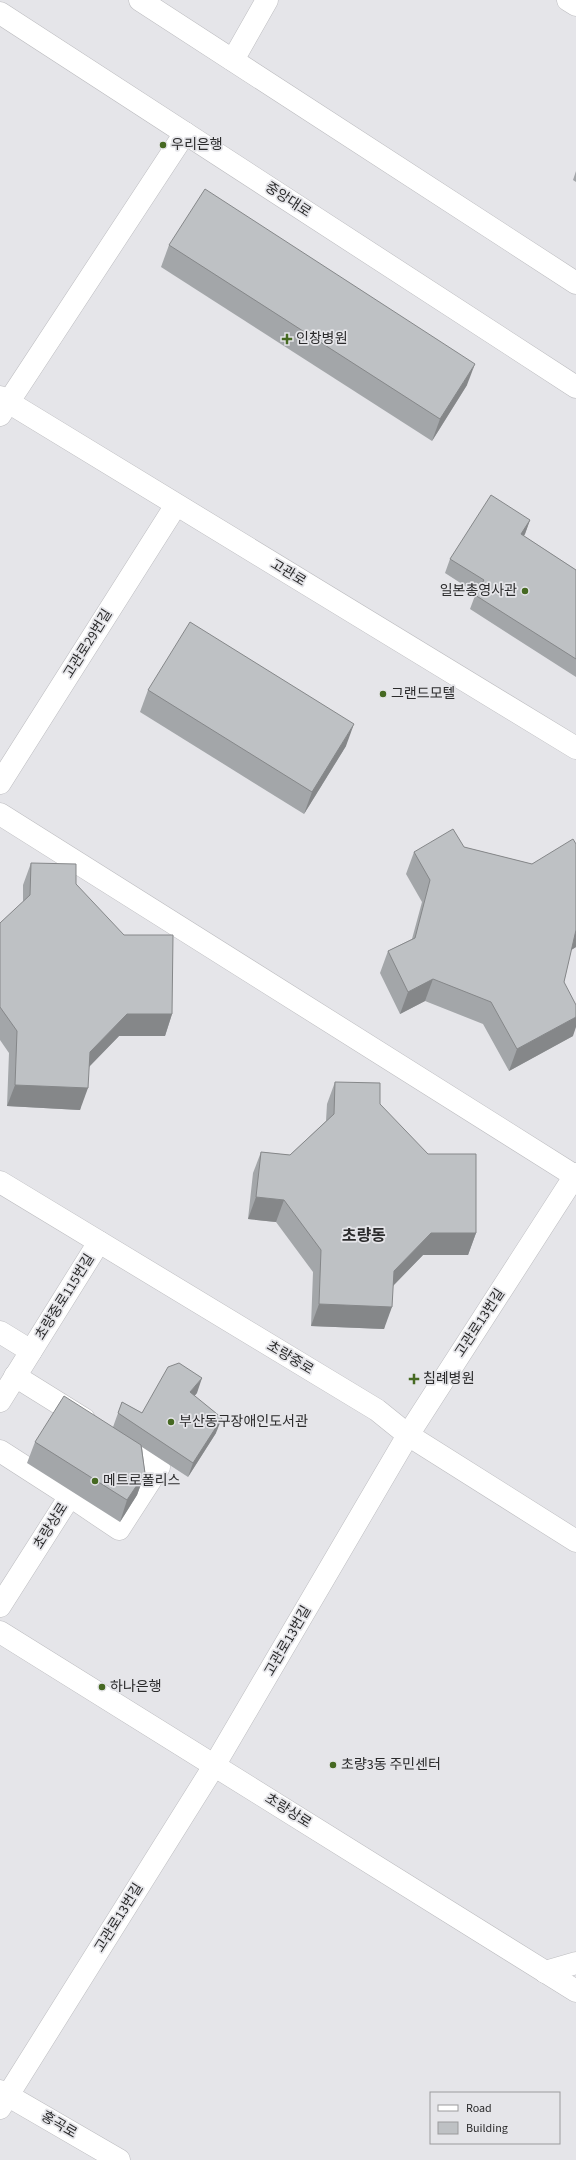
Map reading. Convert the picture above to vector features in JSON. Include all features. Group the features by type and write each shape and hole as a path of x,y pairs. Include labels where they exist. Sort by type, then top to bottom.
{"street":[{"path":"140,0 576,283"},
{"path":"233,60 267,0"},
{"path":"568,0 576,5"},
{"path":"0,7 21,27"},
{"name":"중앙대로","path":"0,13 576,387"},
{"path":"3,405 185,133"},
{"name":"고관로","path":"3,405 176,505 576,748"},
{"name":"고관로29번길","path":"0,783 176,505"},
{"path":"0,814 576,1175"},
{"name":"고관로13번길","path":"3,2098 214,1766 408,1435 576,1175"},
{"name":"초량중로","path":"0,1182 377,1410 408,1435 576,1541"},
{"name":"초량중로115번길","path":"0,1401 99,1242"},
{"name":"초량중로115번길","path":"0,1332 31,1351"},
{"path":"16,1376 159,1467 120,1529 70,1496"},
{"name":"초량상로","path":"0,1451 70,1496 0,1606"},
{"name":"초량상로","path":"0,1632 576,1991"},
{"path":"545,1972 576,1963"},
{"name":"홍곡로","path":"3,2098 119,2160"}],"building":[{"path":"205,189 475,364 440,419 169,245"},
{"name":"일본총영사관","path":"491,495 530,520 521,534 576,570 576,659 475,595 484,580 450,559"},
{"path":"190,622 354,724 312,792 148,690"},
{"path":"453,829 464,847 532,864 573,839 576,844 576,930 564,982 576,1005 576,1017 517,1049 491,1002 433,979 408,992 388,951 415,938 430,880 414,852"},
{"path":"31,863 76,864 76,884 124,935 173,935 172,1014 127,1014 90,1052 88,1088 15,1085 17,1031 0,1007 0,923 30,895"},
{"path":"335,1082 380,1083 380,1104 428,1154 476,1154 476,1233 431,1233 394,1271 392,1307 319,1304 321,1250 284,1200 256,1197 261,1152 290,1155 334,1114"},
{"name":"부산동구장애인도서관","path":"179,1363 202,1378 190,1392 222,1418 193,1463 118,1413 122,1402 142,1413 168,1367"},
{"path":"64,1396 141,1445 145,1473 127,1500 35,1442"}],"place":[{"name":"우리은행","path":"163,145"},
{"name":"인창병원","path":"287,339"},
{"name":"일본총영사관","path":"525,591"},
{"name":"그랜드모텔","path":"383,694"},
{"name":"침례병원","path":"414,1379"},
{"name":"부산동구장애인도서관","path":"171,1422"},
{"name":"메트로폴리스","path":"95,1481"},
{"name":"하나은행","path":"102,1687"},
{"name":"초량3동 주민센터","path":"333,1765"}],"district":[{"name":"초량동","path":"364,1236"}]}
